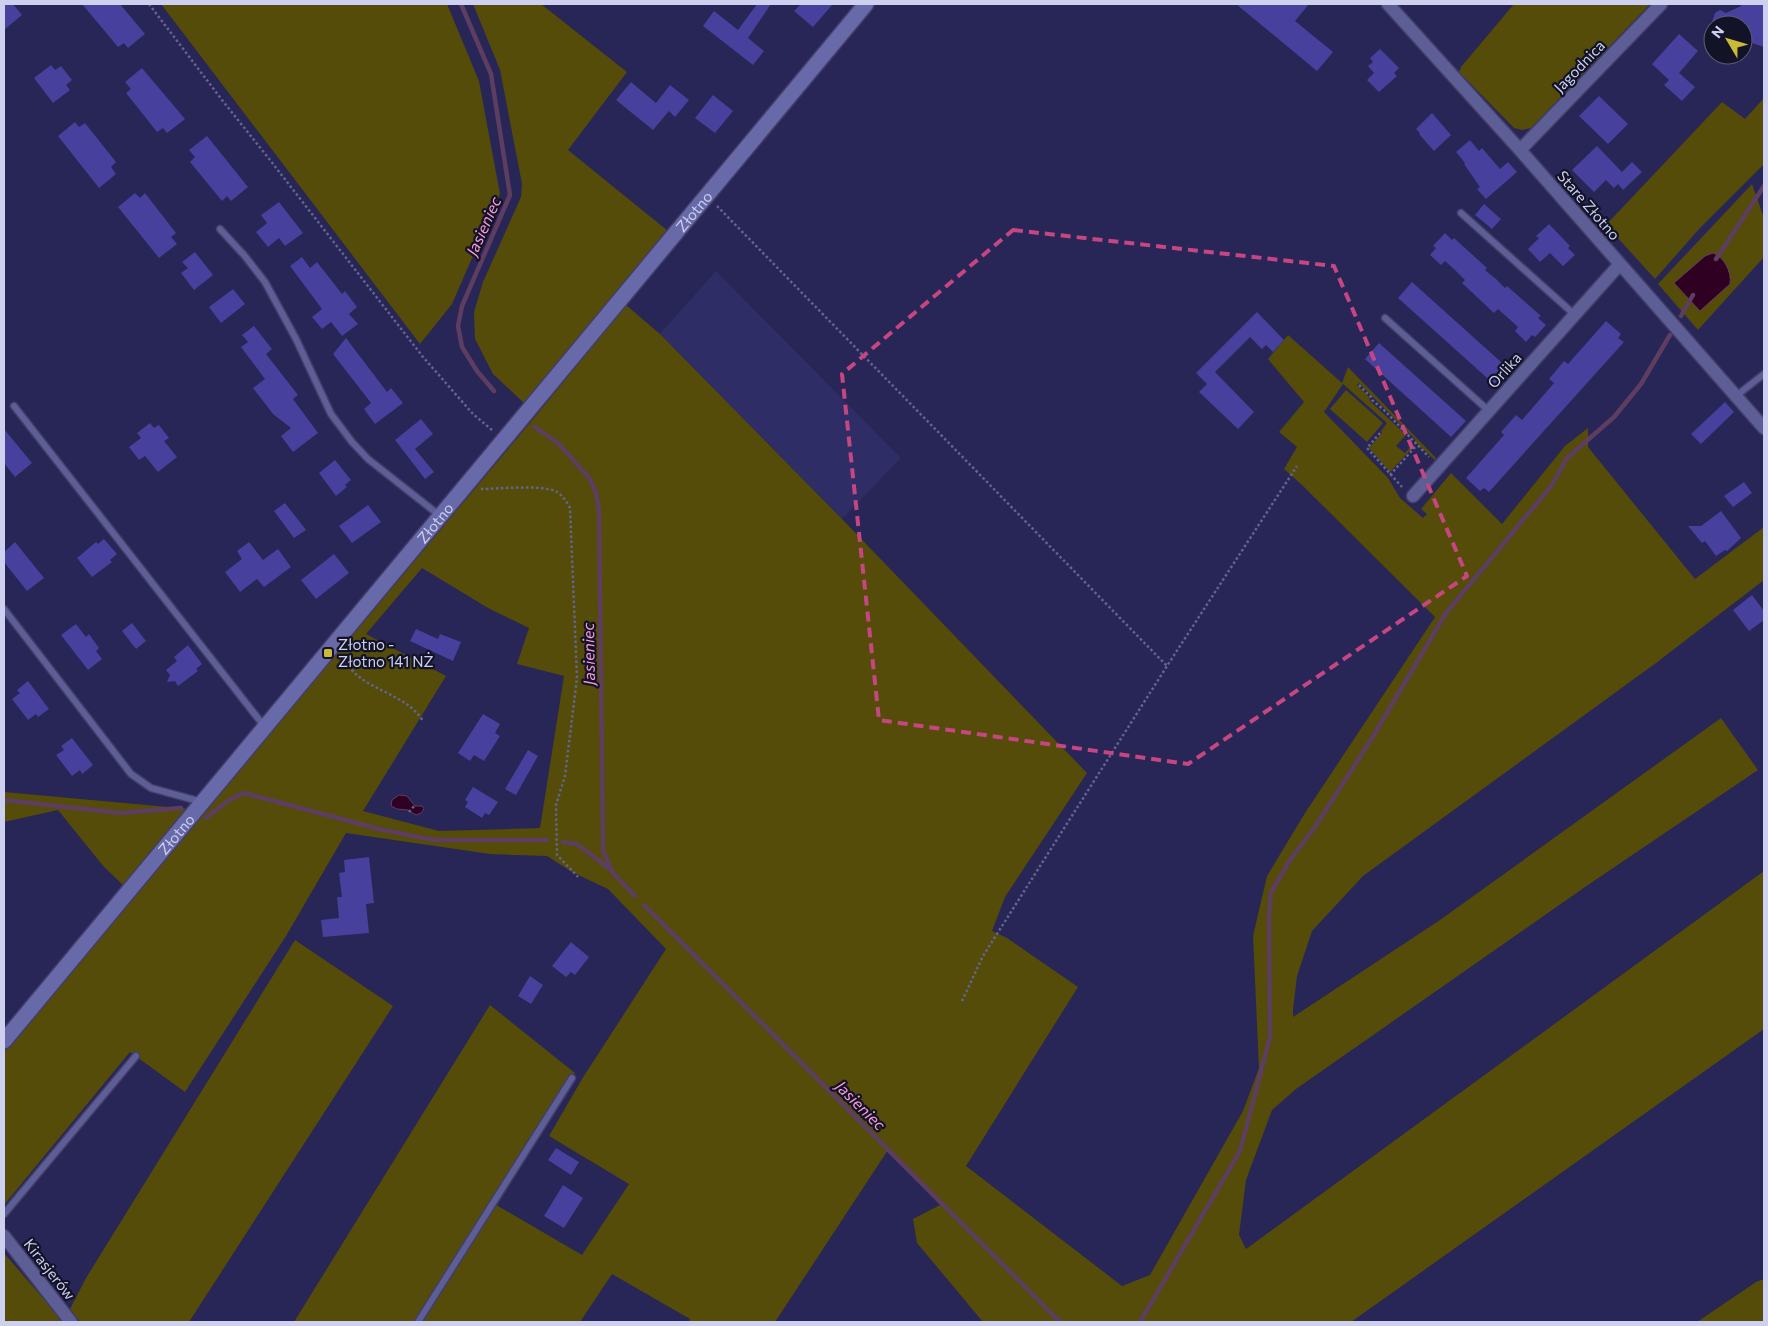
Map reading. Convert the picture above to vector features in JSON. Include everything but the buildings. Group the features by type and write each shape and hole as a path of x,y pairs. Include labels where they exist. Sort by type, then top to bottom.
{"street":[{"name":"Złotno","path":"4,1041 504,442 866,4"},
{"name":"Stare Złotno","path":"1388,4 1520,150 1764,428"},
{"name":"Jagodnica","path":"1520,150 1661,4"},
{"name":"Orlika","path":"1413,496 1620,264"},
{"name":"Kirasjerów","path":"4,1236 71,1322"}],"lane":[{"path":"1461,213 1576,314"},
{"path":"220,229 265,282 296,339 326,405 352,442 368,459 441,516"},
{"path":"1385,318 1489,411"},
{"path":"1736,396 1764,374"},
{"path":"14,406 266,728"},
{"path":"4,609 131,774 150,788 204,802"},
{"path":"4,1214 136,1056"},
{"path":"418,1322 572,1078"}],"path":[{"path":"149,4 423,357 473,414 504,442"},
{"path":"707,196 1167,666"},
{"path":"1359,385 1416,446 1439,467"},
{"path":"1380,432 1367,448 1390,475 1413,496"},
{"path":"1390,475 1416,446"},
{"path":"962,1001 983,956 1167,666 1298,466"},
{"path":"464,488 546,489 556,491 570,508 577,678 565,776 556,805 557,855 578,877"},
{"path":"331,649 359,676 401,701 419,715 423,721"},
{"path":"409,812 415,805"}],"highlighted area":[{"path":"1013,230 1334,266 1467,576 1188,764 879,720 842,374"}],"shaded area":[{"path":"161,4 447,4 479,81 500,194 452,304 420,344"},
{"path":"473,4 541,4 627,72 568,150 668,231 525,404 493,374 475,339 474,312 483,282 521,197 522,184 500,70"},
{"path":"1514,4 1650,4 1531,128 1522,130 1514,128 1459,72 1461,67"},
{"path":"1764,98 1764,164 1700,228 1655,279 1606,225 1722,102 1745,119"},
{"path":"1752,184 1764,218 1764,257 1698,330 1658,284"},
{"path":"1713,253 1721,258 1726,266 1730,275 1730,284 1700,311 1674,283 1705,256"},
{"path":"716,271 901,458 842,519 660,334"},
{"path":"626,305 660,334 1087,773 1005,897 992,931 1007,938 1078,987 966,1166 1122,1286 1150,1275 1243,1111 1259,1068 1253,936 1267,876 1305,813 1435,617 1284,469 1297,447 1279,432 1304,402 1268,359 1288,335 1342,383 1348,367 1436,458 1435,460 1416,443 1415,439 1359,383 1357,385 1369,397 1370,401 1406,435 1396,446 1405,453 1412,445 1414,446 1390,472 1369,448 1382,433 1381,431 1387,423 1343,384 1324,412 1388,478 1400,498 1423,518 1427,514 1421,509 1451,473 1502,524 1565,446 1588,428 1588,447 1695,579 1764,527 1764,580 1656,663 1363,876 1312,931 1297,976 1293,1017 1440,920 1721,718 1758,770 1585,887 1296,1089 1272,1110 1246,1180 1239,1235 1246,1249 1764,871 1764,1029 1351,1322 983,1322 917,1243 913,1219 942,1204 888,1150 775,1322 689,1322 690,1319 612,1274 580,1322 294,1322 490,1005 575,1073 493,1203 582,1255 629,1184 549,1136 582,1079 666,949 608,889 572,872 547,856 490,854 346,833 286,936 185,1092 130,1052 4,1205 4,1052 534,418","holes":["422,568 488,608 529,628 517,664 564,676 540,828 439,831 363,811 446,676 366,634"]},
{"path":"1346,390 1383,423 1367,442 1330,409"},
{"path":"4,792 190,809 125,887 104,867 58,810 4,822"},
{"path":"399,795 407,796 415,806 422,806 424,809 416,815 408,810 397,809 391,806 392,800"},
{"path":"295,940 393,1006 189,1322 80,1322 70,1309 86,1278"},
{"path":"4,1253 61,1319 64,1322 4,1322"},
{"path":"1764,1279 1764,1322 1697,1322 1756,1282"}],"waterway":[{"name":"Jasieniec","path":"461,4 491,74 510,195 462,306 458,326 462,347 477,371 494,391"},
{"path":"1716,259 1764,186"},
{"path":"1681,316 1693,295"},
{"path":"1140,1322 1240,1151 1270,1037 1269,916 1271,892 1290,860 1315,827 1372,738 1446,613 1552,485 1567,458 1614,417 1641,384 1670,335"},
{"name":"Jasieniec","path":"535,427 559,444 590,479 596,493 599,511 603,851 613,873 635,896"},
{"path":"206,818 229,800 244,793 379,829 433,840 547,840"},
{"path":"4,800 120,813 181,808"},
{"path":"563,842 577,844 612,871"},
{"name":"Jasieniec","path":"644,905 1060,1322"}],"place":[{"name":"Złotno - Złotno 141 NŻ","path":"328,653"}]}
